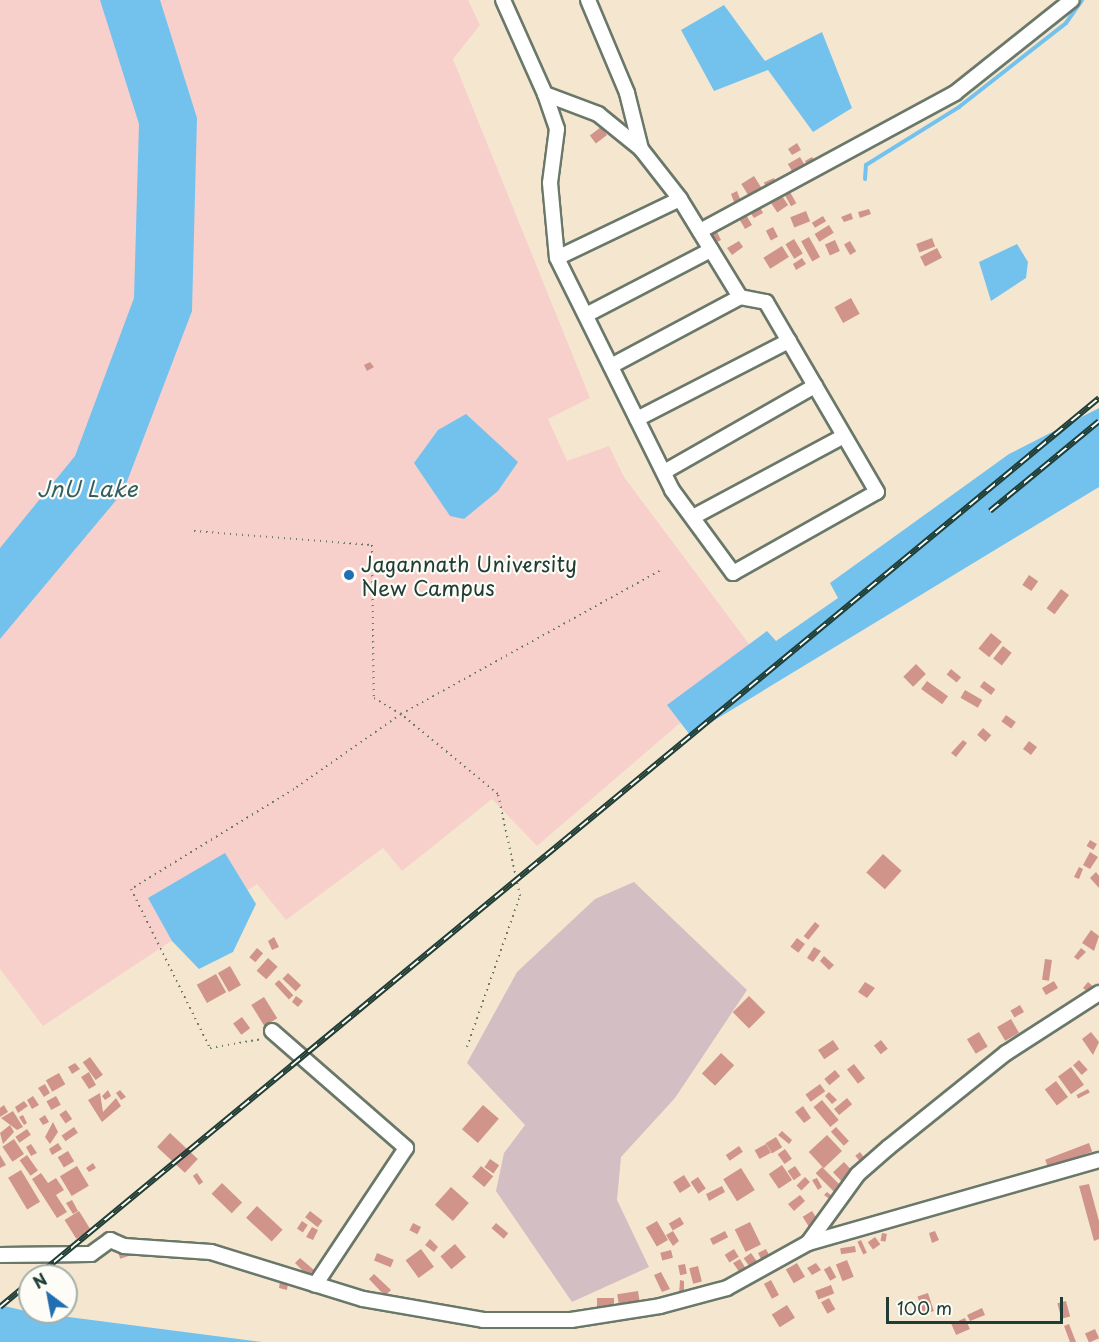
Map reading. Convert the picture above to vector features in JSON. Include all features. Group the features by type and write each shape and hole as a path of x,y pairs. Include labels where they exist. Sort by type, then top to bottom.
{"street":[{"path":"503,0 545,94 557,129 550,183 557,258 586,315 611,366 637,419 664,472 734,573 877,492 766,302 740,297 611,366"},
{"path":"588,0 627,93 641,149"},
{"path":"700,231 955,93 1072,0"},
{"path":"545,94 598,114 641,149 680,199 740,297"},
{"path":"557,258 680,199"},
{"path":"586,315 711,250"},
{"path":"637,419 789,340"},
{"path":"664,472 815,386"},
{"path":"693,517 844,436"},
{"path":"808,1243 858,1174 889,1147 1006,1053 1099,993"},
{"path":"274,1034 406,1148 315,1285"},
{"path":"0,1255 91,1254 110,1240 124,1246 211,1252 315,1285 483,1320 571,1320 660,1306 728,1288 808,1243 1099,1160"}],"path":[{"path":"194,531 372,545 374,698 401,714 498,794 520,896 467,1047"},
{"path":"274,1034 210,1048 131,889 294,789 401,714 662,570"}],"shaded area":[{"name":"Jagannath University New Campus","path":"0,0 468,0 480,25 453,59 590,398 548,419 567,461 609,446 624,477 758,656 537,846 492,799 402,871 383,848 286,920 257,884 43,1026 0,969"},
{"path":"634,882 747,990 675,1098 621,1157 617,1200 649,1267 572,1302 496,1191 504,1153 525,1125 467,1063 517,972 595,899"}],"water":[{"name":"JnU Lake","path":"100,0 160,0 197,118 192,311 123,492 0,639 0,548 75,456 134,298 139,124"},
{"path":"724,5 765,61 822,32 852,108 813,132 768,70 714,91 681,30"},
{"path":"1017,244 1028,262 1026,278 991,301 979,262"},
{"path":"1099,408 1099,487 690,735 667,705 767,631 776,641 838,598 830,583 1009,454"},
{"path":"466,414 518,462 498,491 464,519 450,516 414,463 438,430"},
{"path":"225,853 256,904 233,952 199,969 172,941 148,898"},
{"path":"0,1305 18,1309 18,1324 78,1324 78,1318 262,1342 0,1342"}],"building":[{"path":"601,127 607,135 596,143 590,135"},
{"path":"797,143 801,150 792,155 788,149"},
{"path":"800,157 807,169 795,176 788,164"},
{"path":"812,157 816,162 808,167 805,161"},
{"path":"754,176 762,189 749,197 741,184"},
{"path":"774,178 778,187 768,192 764,182"},
{"path":"737,191 740,199 734,202 731,194"},
{"path":"790,192 796,203 791,206 785,195"},
{"path":"782,196 788,205 777,212 771,203"},
{"path":"759,205 763,213 754,218 749,211"},
{"path":"869,209 871,214 860,218 858,212"},
{"path":"806,211 810,221 794,228 790,217"},
{"path":"745,213 752,225 745,229 738,217"},
{"path":"851,213 853,219 844,222 841,217"},
{"path":"823,216 826,221 815,228 812,223"},
{"path":"829,225 834,233 819,242 815,234"},
{"path":"773,227 778,237 771,240 766,231"},
{"path":"715,228 721,240 713,244 706,233"},
{"path":"809,237 820,257 812,261 801,241"},
{"path":"932,238 935,246 919,252 916,244"},
{"path":"794,239 803,254 794,259 785,244"},
{"path":"835,240 840,251 830,255 825,244"},
{"path":"739,241 743,247 732,255 727,248"},
{"path":"850,241 856,251 850,255 844,245"},
{"path":"782,246 789,257 770,269 763,258"},
{"path":"937,248 942,258 925,266 920,257"},
{"path":"802,258 806,264 796,270 793,264"},
{"path":"851,298 860,314 843,323 834,307"},
{"path":"370,362 374,367 367,371 364,365"},
{"path":"1029,575 1038,581 1031,591 1022,585"},
{"path":"1061,589 1069,595 1055,614 1047,608"},
{"path":"991,633 1002,642 989,657 978,649"},
{"path":"1003,646 1012,653 1002,665 993,659"},
{"path":"916,664 926,674 913,687 903,677"},
{"path":"951,669 961,677 957,683 947,674"},
{"path":"927,681 948,696 942,704 921,689"},
{"path":"984,681 995,689 991,695 980,687"},
{"path":"965,690 982,700 978,708 960,698"},
{"path":"1006,715 1016,722 1011,728 1001,722"},
{"path":"983,728 991,735 985,742 977,735"},
{"path":"963,740 967,743 956,757 951,753"},
{"path":"1029,741 1037,747 1031,755 1023,749"},
{"path":"1090,840 1097,844 1093,850 1086,846"},
{"path":"1090,852 1098,857 1090,869 1083,865"},
{"path":"883,854 902,871 885,889 866,873"},
{"path":"1079,867 1083,869 1079,879 1074,877"},
{"path":"1096,872 1099,876 1099,888 1090,878"},
{"path":"815,922 820,926 808,940 804,936"},
{"path":"1091,930 1099,936 1094,951 1082,943"},
{"path":"274,937 279,947 272,950 268,941"},
{"path":"797,938 805,944 798,953 790,947"},
{"path":"814,947 821,951 813,962 807,958"},
{"path":"257,948 263,953 255,962 249,957"},
{"path":"1081,948 1086,952 1078,960 1074,957"},
{"path":"824,956 834,965 829,970 820,961"},
{"path":"268,958 278,967 266,979 257,971"},
{"path":"1045,959 1052,960 1049,981 1042,980"},
{"path":"230,966 241,985 229,992 218,973"},
{"path":"288,973 301,985 296,991 283,979"},
{"path":"216,974 226,992 207,1003 197,985"},
{"path":"279,980 293,995 289,999 275,984"},
{"path":"1054,981 1058,988 1046,995 1042,988"},
{"path":"865,982 875,988 867,998 858,992"},
{"path":"1088,982 1096,989 1091,994 1083,988"},
{"path":"296,996 303,1001 298,1007 292,1002"},
{"path":"749,996 765,1012 749,1029 733,1012"},
{"path":"264,997 277,1018 265,1026 251,1005"},
{"path":"1020,1005 1024,1012 1014,1017 1010,1010"},
{"path":"242,1017 250,1028 241,1035 233,1023"},
{"path":"1011,1019 1019,1033 1005,1041 997,1027"},
{"path":"979,1032 988,1047 976,1054 967,1039"},
{"path":"1091,1032 1099,1042 1093,1055 1082,1039"},
{"path":"833,1040 839,1049 824,1059 818,1050"},
{"path":"881,1040 888,1049 881,1054 874,1046"},
{"path":"721,1053 734,1065 715,1086 702,1073"},
{"path":"90,1057 103,1075 96,1080 83,1062"},
{"path":"1079,1060 1088,1070 1082,1075 1073,1065"},
{"path":"75,1063 80,1069 72,1074 68,1067"},
{"path":"854,1064 865,1078 858,1084 847,1070"},
{"path":"1071,1067 1084,1085 1071,1094 1058,1076"},
{"path":"835,1070 840,1076 829,1085 824,1079"},
{"path":"89,1072 96,1085 89,1089 81,1077"},
{"path":"59,1073 65,1084 52,1092 46,1080"},
{"path":"1056,1081 1068,1097 1057,1105 1045,1089"},
{"path":"45,1084 50,1093 44,1097 38,1088"},
{"path":"820,1084 825,1091 811,1102 805,1095"},
{"path":"1088,1089 1090,1093 1078,1098 1076,1095"},
{"path":"108,1090 111,1096 105,1100 102,1096"},
{"path":"120,1090 126,1097 121,1100 116,1093"},
{"path":"829,1092 837,1100 832,1104 825,1096"},
{"path":"100,1093 103,1112 116,1098 121,1106 102,1122 88,1100"},
{"path":"33,1096 39,1105 32,1109 27,1100"},
{"path":"56,1096 61,1105 51,1110 46,1101"},
{"path":"847,1098 852,1104 839,1115 834,1109"},
{"path":"822,1100 839,1120 830,1127 814,1107"},
{"path":"24,1101 28,1106 18,1113 15,1107"},
{"path":"4,1105 8,1112 0,1117 0,1108"},
{"path":"483,1105 499,1119 478,1143 462,1129"},
{"path":"803,1106 811,1118 804,1123 795,1112"},
{"path":"66,1110 72,1119 66,1124 59,1114"},
{"path":"13,1111 23,1127 17,1130 1,1118"},
{"path":"23,1115 27,1123 24,1125 19,1117"},
{"path":"45,1115 49,1122 43,1125 39,1119"},
{"path":"53,1122 58,1132 50,1144 45,1137"},
{"path":"10,1125 14,1132 3,1144 0,1133"},
{"path":"74,1127 78,1133 65,1141 62,1135"},
{"path":"836,1127 849,1141 844,1146 831,1132"},
{"path":"27,1129 31,1135 19,1143 15,1137"},
{"path":"782,1131 792,1140 789,1144 778,1135"},
{"path":"170,1133 198,1159 185,1173 157,1147"},
{"path":"827,1135 842,1151 824,1168 809,1152"},
{"path":"776,1137 782,1147 772,1153 766,1143"},
{"path":"14,1139 24,1154 12,1162 2,1147"},
{"path":"58,1143 62,1149 52,1155 49,1149"},
{"path":"1089,1143 1092,1151 1048,1168 1045,1160"},
{"path":"31,1144 37,1153 31,1156 26,1147"},
{"path":"766,1144 771,1153 759,1159 755,1150"},
{"path":"739,1146 743,1152 730,1161 726,1155"},
{"path":"785,1149 792,1159 785,1164 778,1154"},
{"path":"68,1151 74,1161 64,1167 58,1157"},
{"path":"860,1152 867,1161 862,1164 855,1156"},
{"path":"0,1155 6,1165 0,1168"},
{"path":"27,1155 38,1171 31,1176 20,1160"},
{"path":"490,1159 499,1165 494,1173 484,1167"},
{"path":"844,1162 855,1174 844,1184 833,1172"},
{"path":"93,1163 96,1168 89,1172 86,1168"},
{"path":"782,1165 792,1180 779,1189 769,1174"},
{"path":"77,1166 89,1186 72,1196 60,1176"},
{"path":"481,1166 493,1176 484,1187 472,1177"},
{"path":"795,1166 801,1175 794,1180 788,1171"},
{"path":"822,1167 842,1187 835,1193 816,1173"},
{"path":"741,1168 755,1190 737,1201 723,1179"},
{"path":"21,1170 40,1202 27,1209 8,1178"},
{"path":"41,1173 48,1183 56,1178 64,1190 56,1195 67,1212 57,1218 32,1179"},
{"path":"197,1173 203,1182 199,1185 193,1176"},
{"path":"684,1175 691,1186 680,1193 673,1182"},
{"path":"698,1177 706,1189 698,1194 691,1182"},
{"path":"805,1177 810,1182 801,1190 797,1185"},
{"path":"817,1178 822,1187 818,1190 812,1180"},
{"path":"222,1183 242,1202 232,1213 212,1194"},
{"path":"1089,1184 1099,1221 1099,1239 1094,1241 1079,1186"},
{"path":"722,1186 725,1192 709,1201 706,1194"},
{"path":"451,1187 469,1203 453,1221 435,1205"},
{"path":"827,1192 833,1197 831,1200 824,1195"},
{"path":"800,1195 805,1201 794,1211 788,1204"},
{"path":"72,1200 78,1211 73,1214 66,1203"},
{"path":"257,1206 283,1230 272,1242 246,1218"},
{"path":"79,1211 91,1230 76,1239 65,1220"},
{"path":"310,1211 323,1221 318,1227 305,1217"},
{"path":"812,1211 819,1222 810,1228 803,1217"},
{"path":"680,1217 684,1224 673,1230 669,1224"},
{"path":"302,1221 308,1225 303,1232 297,1228"},
{"path":"657,1221 668,1240 657,1247 646,1228"},
{"path":"750,1222 761,1244 746,1252 735,1229"},
{"path":"413,1223 421,1227 417,1234 409,1230"},
{"path":"496,1223 508,1233 504,1239 492,1228"},
{"path":"312,1227 318,1230 313,1240 306,1237"},
{"path":"673,1231 679,1241 673,1246 666,1235"},
{"path":"725,1231 728,1237 713,1245 710,1239"},
{"path":"935,1231 939,1240 932,1243 929,1233"},
{"path":"882,1233 887,1234 885,1242 880,1241"},
{"path":"875,1237 880,1244 873,1250 868,1242"},
{"path":"430,1239 438,1247 434,1252 425,1245"},
{"path":"861,1240 867,1253 863,1254 857,1242"},
{"path":"455,1244 466,1257 451,1269 440,1256"},
{"path":"855,1246 856,1252 841,1254 840,1248"},
{"path":"127,1247 130,1256 120,1259 117,1250"},
{"path":"421,1249 434,1267 419,1278 406,1260"},
{"path":"734,1249 739,1257 729,1262 725,1255"},
{"path":"766,1249 771,1259 763,1263 758,1253"},
{"path":"671,1250 673,1258 662,1260 660,1253"},
{"path":"377,1253 394,1260 391,1267 374,1260"},
{"path":"751,1253 758,1263 751,1268 744,1258"},
{"path":"300,1258 314,1270 308,1276 295,1263"},
{"path":"740,1259 746,1269 740,1273 733,1263"},
{"path":"847,1260 854,1277 843,1281 836,1264"},
{"path":"797,1263 805,1277 794,1283 786,1270"},
{"path":"816,1263 821,1270 812,1275 807,1268"},
{"path":"685,1264 687,1274 680,1275 678,1265"},
{"path":"698,1266 702,1282 693,1284 689,1268"},
{"path":"830,1266 836,1277 830,1281 824,1269"},
{"path":"661,1272 670,1289 662,1292 654,1275"},
{"path":"374,1274 391,1290 385,1296 369,1279"},
{"path":"680,1280 684,1281 684,1295 679,1295"},
{"path":"771,1280 779,1295 772,1299 764,1284"},
{"path":"280,1281 288,1283 287,1290 279,1288"},
{"path":"831,1285 834,1293 818,1299 815,1291"},
{"path":"638,1291 640,1304 619,1307 617,1294"},
{"path":"928,1293 934,1311 923,1314 918,1296"},
{"path":"597,1298 614,1298 614,1308 597,1308"},
{"path":"829,1298 835,1309 827,1314 821,1302"},
{"path":"1066,1301 1070,1316 1061,1319 1057,1303"},
{"path":"787,1305 795,1318 780,1327 772,1315"},
{"path":"941,1306 943,1312 937,1314 935,1308"},
{"path":"982,1308 985,1315 970,1321 967,1315"},
{"path":"965,1318 970,1329 956,1335 951,1324"},
{"path":"1069,1324 1076,1342 1070,1342 1064,1326"},
{"path":"1095,1329 1099,1338 1089,1342 1085,1333"}],"waterway":[{"path":"865,179 866,165 959,107 1066,23 1082,0"}],"railway":[{"path":"52,1264 1099,398"},
{"path":"990,511 1099,421"},
{"path":"0,1307 18,1292"}],"place":[{"name":"Jagannath University New Campus","path":"349,575"}]}
